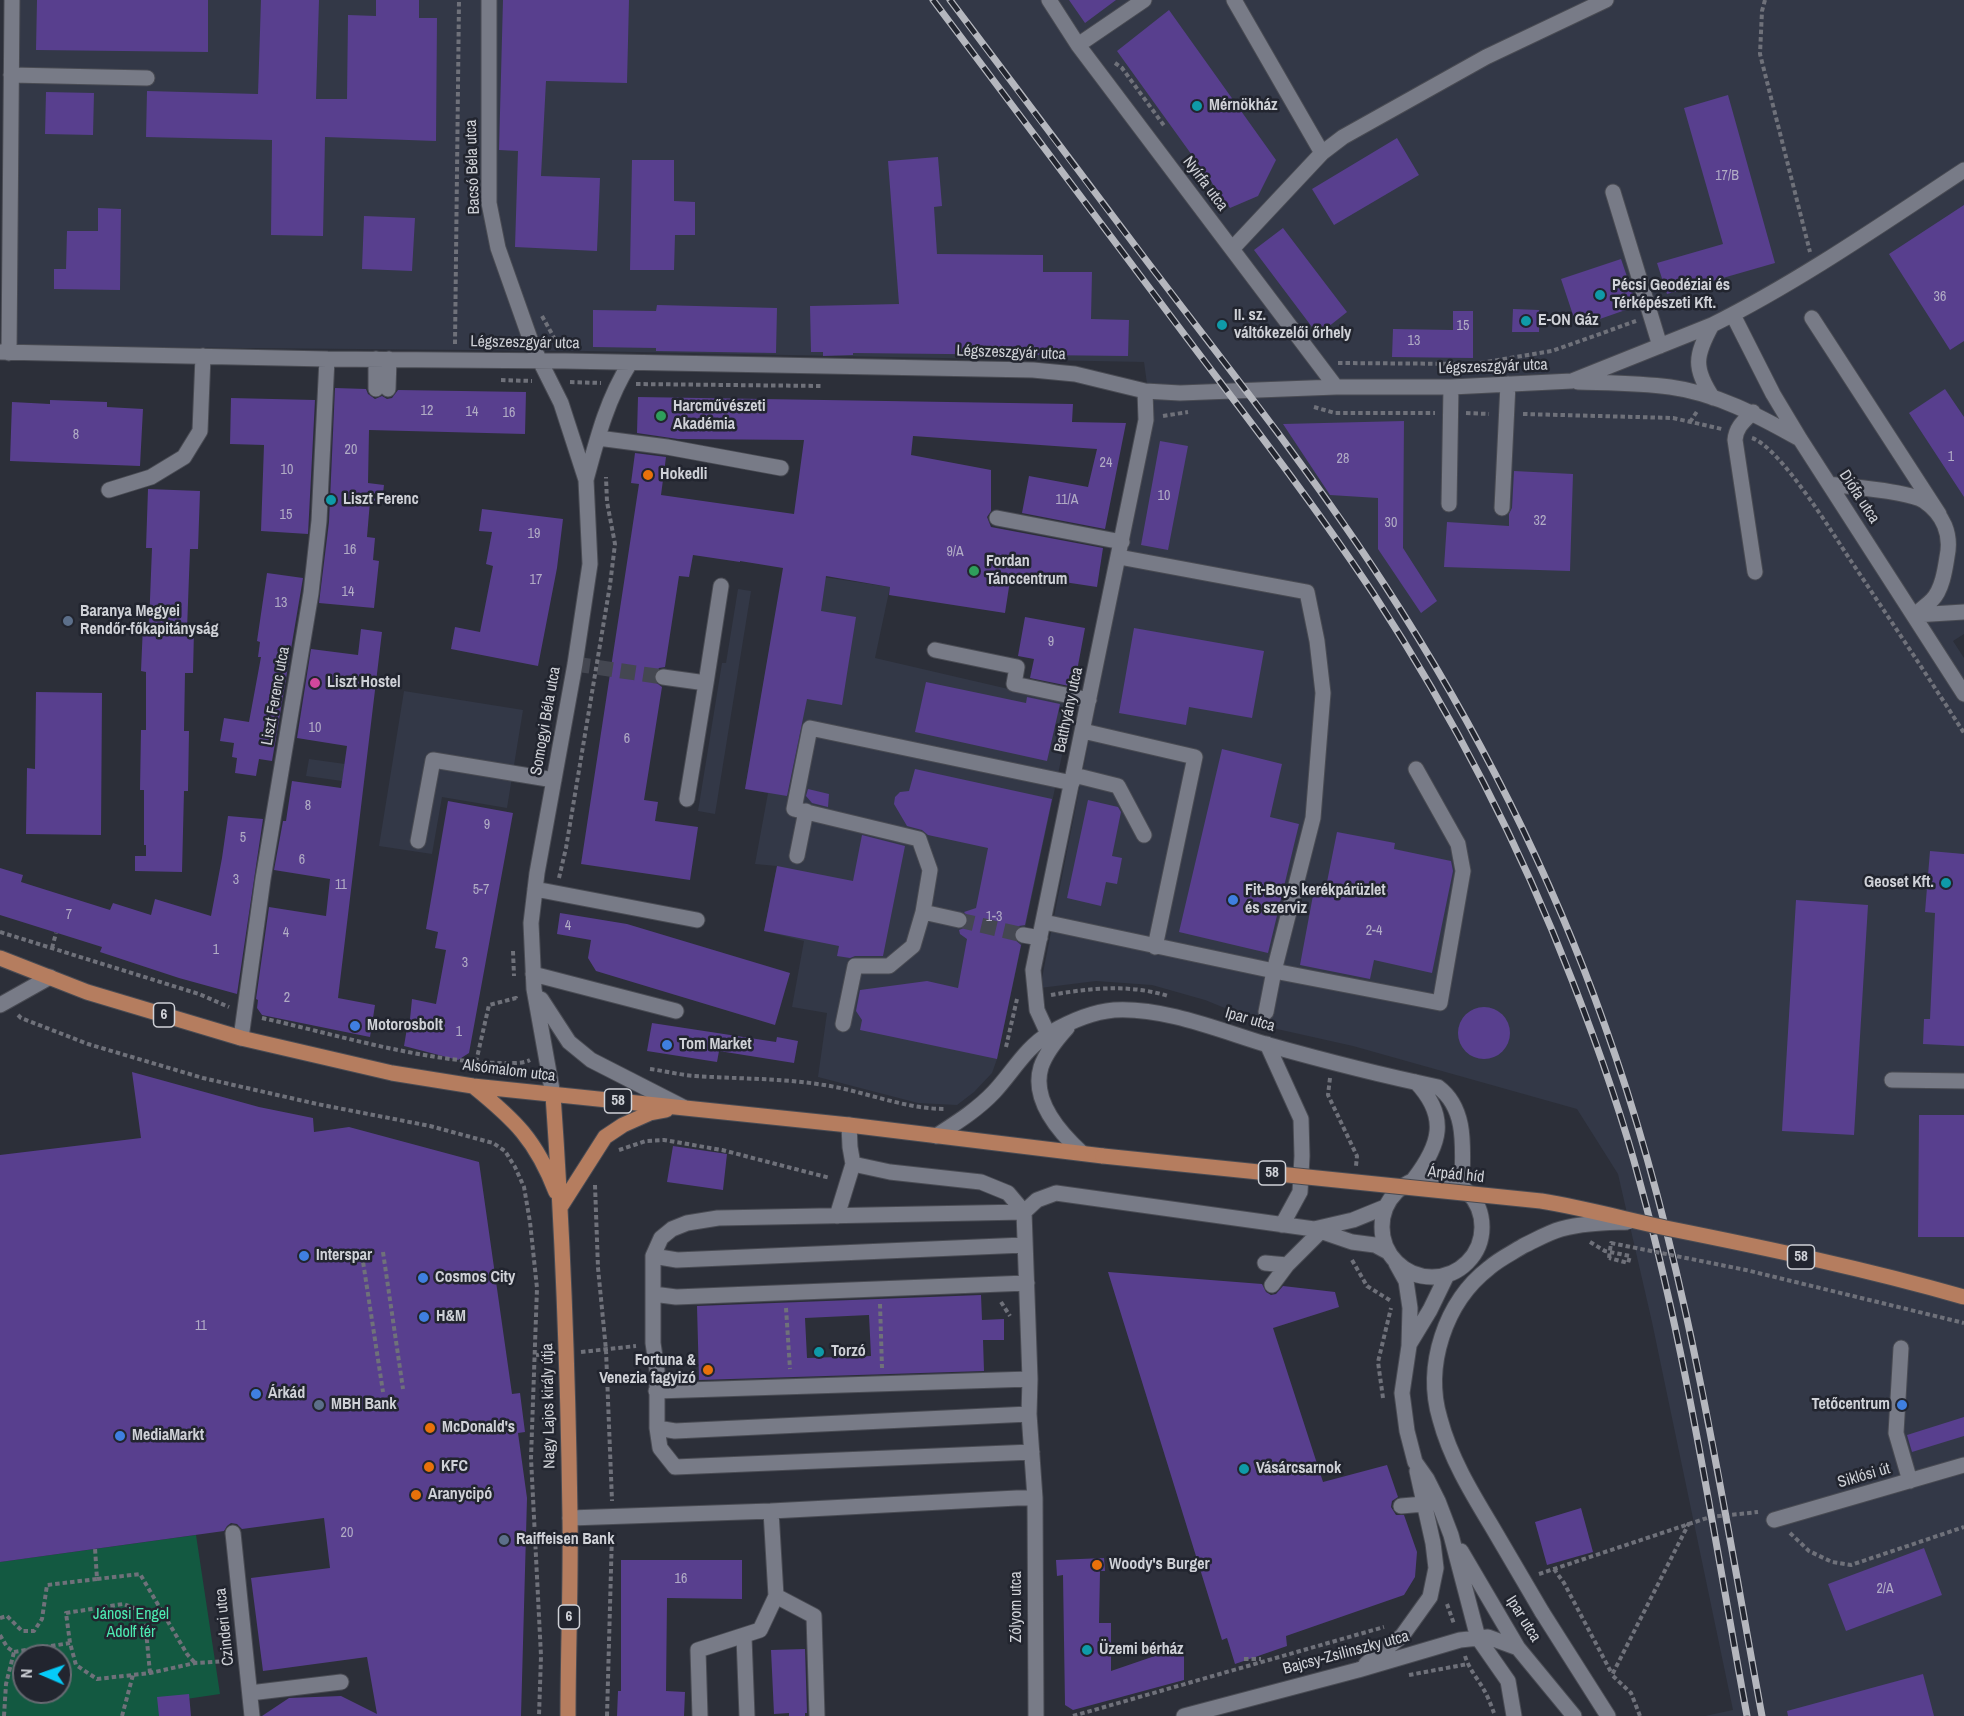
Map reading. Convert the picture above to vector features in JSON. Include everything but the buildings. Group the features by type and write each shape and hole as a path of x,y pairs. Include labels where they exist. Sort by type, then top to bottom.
{"main road":[{"name":"6","path":"0,957 50,977"},
{"name":"Alsómalom utca","path":"50,977 87,992 242,1038 392,1073 473,1086 936,1136"},
{"name":"6","path":"473,1086 507,1113 527,1136 545,1164 561,1206"},
{"name":"Nagy Lajos király útja","path":"553,1095 561,1206 570,1518 568,1716"},
{"path":"561,1206 605,1137 623,1125 650,1113 683,1107"},
{"name":"Árpád híd","path":"936,1136 1541,1202 1587,1209 1900,1279 1964,1297"}],"street":[{"path":"5,352 5,148 11,75 12,0"},
{"name":"Bacsó Béla utca","path":"489,0 489,203 498,248 533,347 532,360"},
{"name":"Nyírfa utca","path":"1049,0 1078,45 1336,387"},
{"path":"1078,45 1144,0"},
{"path":"1234,0 1322,153"},
{"path":"1232,249 1322,153 1343,137 1581,6 1606,0"},
{"path":"11,75 147,78"},
{"name":"Légszeszgyár utca","path":"5,352 1033,370 1075,374 1145,391 1180,393 1336,387 1451,387 1572,381 1733,315 1814,268 1964,170"},
{"path":"1613,192 1660,346"},
{"name":"Diófa utca","path":"1733,315 1773,394 1800,439 1964,694"},
{"path":"1812,318 1948,530 1949,549 1944,574 1934,599 1914,615"},
{"path":"1712,325 1704,340 1698,360 1700,379 1713,398"},
{"path":"109,490 151,477 184,457 200,431 203,356"},
{"name":"Liszt Ferenc utca","path":"242,1038 263,879 311,593 319,521 327,359"},
{"path":"382,389 383,359"},
{"name":"Somogyi Béla utca","path":"532,360 551,381 561,403 586,480 590,564 531,923 534,981 553,1095"},
{"path":"586,480 605,411 617,384 630,363"},
{"path":"1572,381 1672,387 1753,412 1800,439"},
{"path":"1502,508 1508,384"},
{"path":"1449,504 1451,387"},
{"name":"Batthyány utca","path":"1048,1034 1037,1010 1033,970 1146,420 1145,391"},
{"path":"1753,412 1742,422 1735,440 1755,572"},
{"path":"598,438 667,447 781,468"},
{"path":"1829,484 1908,495 1923,500 1939,514"},
{"path":"997,518 1307,592 1317,641 1323,693 1313,818 1266,1011"},
{"path":"687,799 721,586"},
{"path":"1914,615 1964,612"},
{"path":"935,650 1017,667 1014,684 1089,700"},
{"path":"663,677 706,683"},
{"path":"843,1024 855,966 870,968 889,966 913,946 923,912 930,870 919,839 794,809 810,728 1119,786 1144,835"},
{"path":"1083,731 1195,757 1155,946"},
{"path":"418,841 433,760 554,780"},
{"path":"1044,922 1274,971 1440,1003 1463,871 1458,844 1416,769"},
{"path":"797,856 806,812"},
{"path":"535,889 697,920"},
{"path":"923,912 959,920"},
{"path":"1023,935 1040,938"},
{"path":"2,1004 50,977"},
{"path":"534,981 676,1011"},
{"path":"534,981 554,1022 580,1052 614,1073 683,1107"},
{"name":"Ipar utca","path":"936,1136 970,1113 993,1092 1029,1050 1048,1034 1073,1021 1113,1010 1139,1010 1181,1019 1267,1044 1438,1087 1449,1095 1455,1106 1462,1130 1462,1187 1474,1199 1482,1223 1480,1240 1473,1255 1457,1271 1447,1275 1431,1310 1409,1346"},
{"path":"1073,1021 1047,1054 1039,1079 1043,1101 1055,1125 1082,1153"},
{"path":"1267,1044 1301,1119 1300,1192 1282,1225"},
{"path":"1892,1080 1964,1081"},
{"path":"1272,1285 1317,1230 1353,1220 1385,1207 1400,1188 1414,1179 1428,1160 1438,1138 1436,1110 1429,1095 1416,1082"},
{"path":"837,1216 853,1164 849,1125"},
{"path":"853,1164 890,1172 981,1182 1008,1193 1024,1212"},
{"path":"1414,1179 1439,1177 1462,1187"},
{"path":"1032,1452 675,1467 660,1448 657,1428 657,1370 653,1343 653,1256 661,1238 672,1229 687,1223 718,1218 1024,1212 1037,1200 1056,1193 1317,1230 1352,1242 1375,1245 1412,1273 1420,1276 1429,1278 1447,1275"},
{"name":"Ipar utca","path":"1385,1207 1381,1230 1392,1257 1406,1281 1409,1294 1409,1346 1402,1393 1407,1431 1415,1462 1438,1501 1451,1535 1478,1638 1508,1682 1515,1716"},
{"name":"Zólyom utca","path":"1024,1212 1030,1379 1029,1414 1035,1498 1036,1716"},
{"path":"1608,1716 1542,1611 1456,1463 1436,1406 1436,1362 1450,1315 1470,1286 1488,1268 1509,1254 1560,1229 1592,1223 1638,1222"},
{"path":"653,1256 677,1260 1024,1245"},
{"path":"1264,1263 1287,1265"},
{"path":"653,1294 676,1298 1027,1283"},
{"path":"1901,1348 1896,1432 1910,1481"},
{"path":"656,1391 1030,1379"},
{"path":"657,1428 675,1431 1029,1414"},
{"path":"1358,1670 1402,1636 1430,1597 1436,1568 1433,1543 1415,1462"},
{"name":"Siklósi út","path":"1770,1516 1964,1465"},
{"path":"570,1518 1035,1498"},
{"path":"1401,1506 1424,1504"},
{"path":"700,1716 698,1650 760,1630 776,1596 771,1511"},
{"name":"Czinderi utca","path":"233,1533 252,1716"},
{"name":"Ipar utca","path":"1451,1535 1518,1648 1574,1716"},
{"path":"776,1596 813,1616 817,1716"},
{"path":"744,1637 747,1716"},
{"name":"Bajcsy-Zsilinszky utca","path":"1184,1716 1460,1641 1488,1637 1518,1648"},
{"path":"250,1693 341,1682"}],"path":[{"path":"454,346 459,0"},
{"path":"1765,0 1762,11 1760,54 1814,268"},
{"path":"1331,363 1474,364 1552,351 1651,315"},
{"path":"532,360 534,381"},
{"path":"500,380 617,384 831,386"},
{"path":"1778,459 1807,496 1964,733"},
{"path":"555,893 566,848 614,554 615,543 607,502 606,470"},
{"path":"52,948 56,933"},
{"path":"514,941 512,960 514,979"},
{"path":"515,989 518,1009"},
{"path":"476,1062 489,1005 516,999"},
{"path":"2,1004 21,1018 88,1044 203,1078 317,1104 430,1126 494,1143 505,1151 524,1187 537,1288 531,1458 541,1656 538,1716"},
{"path":"1581,1238 1605,1251 1630,1256 1628,1263 1609,1258 1611,1243 1746,1270 1964,1323"},
{"path":"383,1252 403,1389"},
{"path":"362,1255 383,1392"},
{"path":"880,1302 882,1369"},
{"path":"786,1304 791,1373"},
{"path":"536,1355 653,1343"},
{"path":"524,1419 532,1418"},
{"path":"1534,1576 1689,1523 1725,1514 1770,1516 1809,1551 1832,1562 1851,1565 1964,1527"},
{"path":"1612,1675 1689,1523"},
{"path":"95,1548 97,1579"},
{"path":"1554,1569 1564,1583 1612,1675 1631,1693 1640,1716"},
{"path":"0,1618 7,1616 21,1631 34,1631 42,1619 47,1585 140,1574 187,1654 195,1663"},
{"path":"1447,1604 1468,1598"},
{"path":"150,1673 146,1620 137,1609 123,1604 66,1613 76,1665 97,1679 150,1673 195,1663 246,1660"},
{"path":"1073,1716 1386,1626"},
{"path":"0,1635 12,1651"},
{"path":"64,1644 70,1643"},
{"path":"1267,1659 1270,1652"},
{"path":"1258,1656 1267,1659"},
{"path":"1244,1659 1267,1659"},
{"path":"4,1716 6,1684 12,1660"},
{"path":"1468,1664 1483,1687 1496,1716"},
{"path":"122,1716 133,1675"}],"shaded area":[{"path":"11,0 1964,0 1964,634 1953,641 1964,658 1964,1716 1705,1716 1733,1710 1652,1322 1618,1174 1577,1109 1353,1046 1277,1029 1205,1000 1152,985 1096,981 1040,988 1152,420 1144,362 585,351 14,346"},
{"path":"783,571 890,587 875,658 1073,704 997,1059 992,1073 974,1092 957,1105 918,1103 818,1077 827,1013 792,1007 804,941 764,931 777,866 755,864 768,793 745,789"},
{"path":"738,589 751,591 715,814 698,811 722,663 726,663"},
{"path":"404,691 523,710 507,808 442,797 432,854 379,846"},
{"path":"309,759 345,764 342,781 306,776"}],"green space":[{"name":"Jánosi Engel Adolf tér","path":"196,1535 220,1694 159,1703 160,1716 0,1716 0,1562"}],"tunnel":[{"path":"575,664 663,677"},
{"path":"959,920 1023,935"}],"railway":[{"path":"933,0 1277,458 1350,559 1430,686 1483,781 1507,830 1552,930 1582,1005 1633,1157 1657,1249 1686,1381 1747,1716"},
{"path":"950,0 1270,422 1357,543 1449,689 1535,854 1605,1026 1633,1110 1657,1195 1715,1455 1762,1716"}],"place":[{"name":"Mérnökház","path":"1197,106"},
{"name":"Pécsi Geodéziai és Térképészeti Kft.","path":"1600,295"},
{"name":"E-ON Gáz","path":"1526,321"},
{"name":"II. sz. váltókezelői őrhely","path":"1222,325"},
{"name":"Harcművészeti Akadémia","path":"661,416"},
{"name":"Hokedli","path":"648,475"},
{"name":"Liszt Ferenc","path":"331,500"},
{"name":"Fordan Tánccentrum","path":"974,571"},
{"name":"Baranya Megyei Rendőr-főkapitányság","path":"68,621"},
{"name":"Liszt Hostel","path":"315,683"},
{"name":"Geoset Kft.","path":"1946,883"},
{"name":"Fit-Boys kerékpárüzlet és szerviz","path":"1233,900"},
{"name":"Motorosbolt","path":"355,1026"},
{"name":"Tom Market","path":"667,1045"},
{"name":"Interspar","path":"304,1256"},
{"name":"Cosmos City","path":"423,1278"},
{"name":"H&M","path":"424,1317"},
{"name":"Torzó","path":"819,1352"},
{"name":"Fortuna & Venezia fagyizó","path":"708,1370"},
{"name":"Árkád","path":"256,1394"},
{"name":"MBH Bank","path":"319,1405"},
{"name":"Tetőcentrum","path":"1902,1405"},
{"name":"McDonald's","path":"430,1428"},
{"name":"MediaMarkt","path":"120,1436"},
{"name":"KFC","path":"429,1467"},
{"name":"Vásárcsarnok","path":"1244,1469"},
{"name":"Aranycipó","path":"416,1495"},
{"name":"Raiffeisen Bank","path":"504,1540"},
{"name":"Woody's Burger","path":"1097,1565"},
{"name":"Üzemi bérház","path":"1087,1650"}]}
